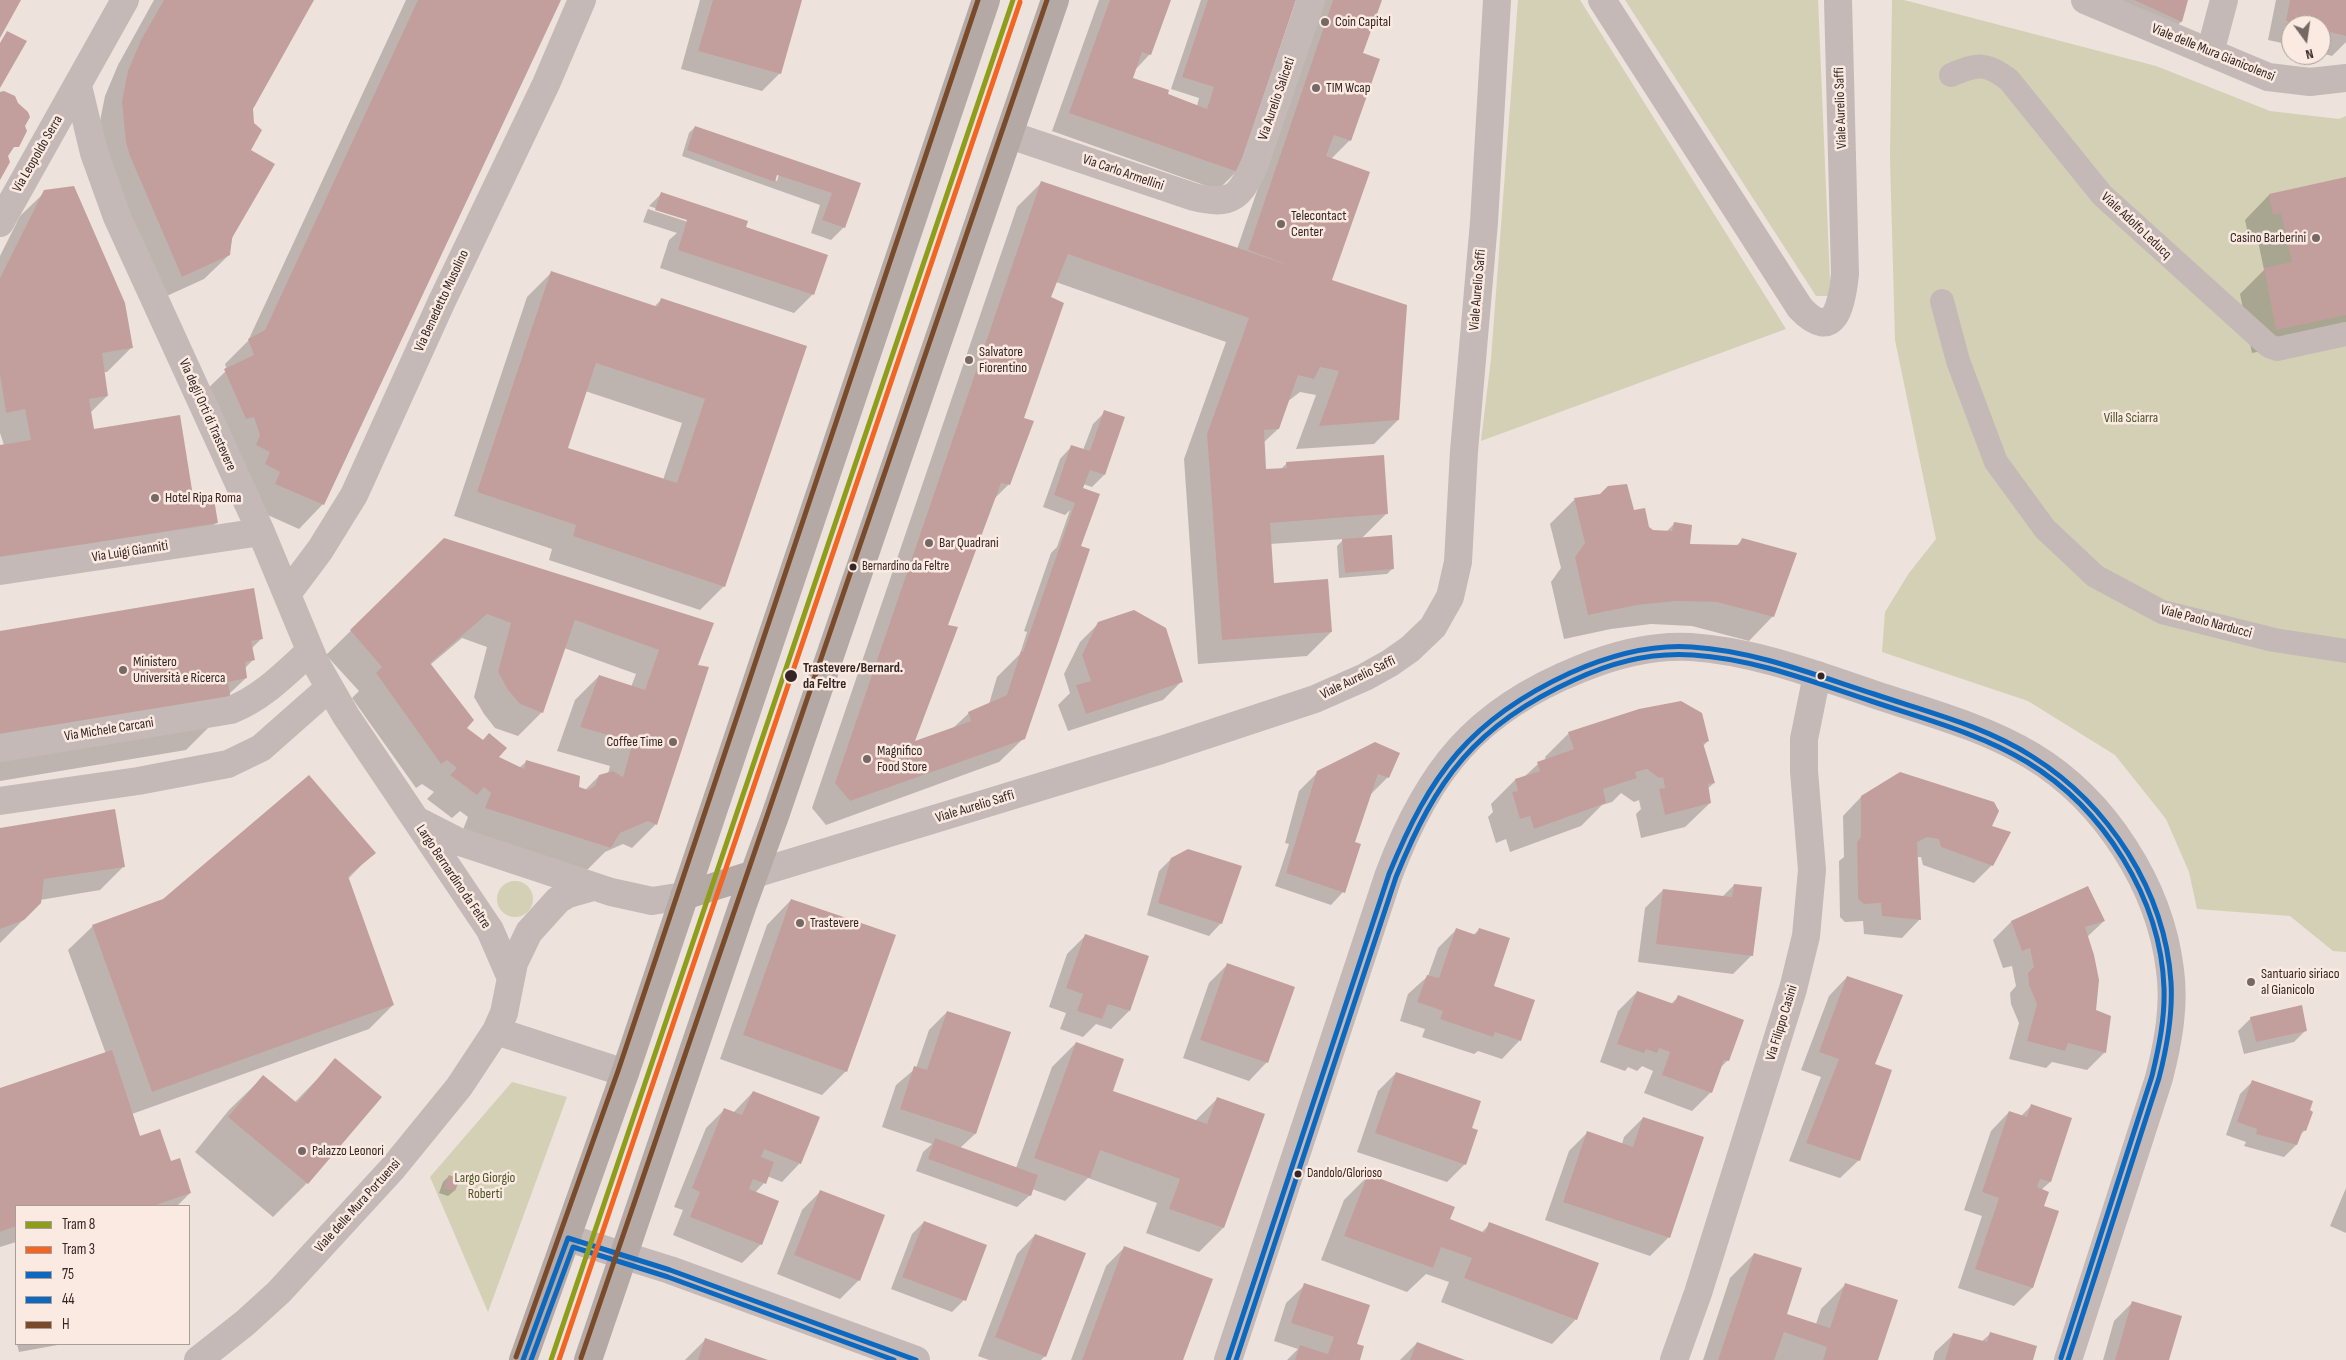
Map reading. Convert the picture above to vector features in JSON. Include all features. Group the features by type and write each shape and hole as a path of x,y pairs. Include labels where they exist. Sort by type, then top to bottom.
{"main road":[{"path":"524,1360 625,1073 986,0"},
{"path":"588,1360 1056,0"},
{"path":"684,896 754,874"}],"street":[{"path":"78,86 126,0"},
{"name":"Via Benedetto Musolino","path":"287,594 320,550 354,495 446,293 546,84 582,0"},
{"name":"Via Aurelio Saliceti","path":"1236,195 1247,181 1255,163 1311,0"},
{"name":"Viale Aurelio Saffi","path":"754,874 1161,750 1308,701 1366,677 1390,664 1410,650 1433,627 1450,597 1458,562 1464,451 1484,222 1497,0"},
{"name":"Viale Aurelio Saffi","path":"1602,0 1800,308 1818,322 1832,320 1840,310 1844,285 1838,0"},
{"name":"Viale delle Mura Gianicolensi","path":"2085,0 2253,72 2288,81 2321,82 2346,78"},
{"path":"2210,53 2224,0"},
{"name":"Viale Adolfo Leducq","path":"1951,75 1974,65 1996,71 2009,80 2102,195 2269,346 2277,349 2346,334"},
{"name":"Via Leopoldo Serra","path":"0,223 36,156 78,86"},
{"name":"Via degli Orti di Trastevere","path":"78,86 94,153 117,217 261,532 310,651 328,688 412,817"},
{"name":"Via Carlo Armellini","path":"1010,135 1194,197 1218,202 1229,200 1236,195"},
{"name":"Viale Paolo Narducci","path":"1942,301 1958,361 1996,462 2044,529 2095,576 2162,612 2274,640 2346,652"},
{"name":"Via Luigi Gianniti","path":"0,571 261,532"},
{"path":"1228,1360 1392,866 1419,806 1451,757 1488,719 1522,696 1568,673 1621,655 1674,648 1707,649 1758,658 1817,675 2003,740 2046,764 2088,801 2100,815 2141,878 2155,910 2167,952 2171,981 2171,1013 2165,1056 2068,1360"},
{"name":"Via Michele Carcani","path":"0,748 231,710 257,698 310,651"},
{"name":"Via Filippo Casini","path":"1674,1360 1698,1293 1778,1037 1806,936 1812,870 1804,771 1804,739 1817,675"},
{"path":"0,801 218,767 244,758 261,748 328,688"},
{"name":"Largo Bernardino da Feltre","path":"412,817 457,841 593,887 652,901 684,896"},
{"name":"Largo Bernardino da Feltre","path":"412,817 490,930 510,976"},
{"name":"Largo Bernardino da Feltre","path":"496,1031 504,1013 514,963 529,932 549,908 568,894 593,887"},
{"path":"496,1031 625,1073"},
{"name":"Viale delle Mura Portuensi","path":"198,1360 263,1307 357,1209 438,1113 496,1031"},
{"path":"568,1238 670,1270 916,1360"}],"green space":[{"path":"1518,0 1580,0 1786,329 1481,441 1491,359"},
{"path":"1625,0 1818,0 1830,281 1828,296 1816,296"},
{"name":"Villa Sciarra","path":"1892,0 1904,0 2156,66 2270,111 2339,119 2346,116 2346,952 2333,951 2290,916 2197,909 2189,872 2166,819 2115,755 2028,701 1882,652 1885,612 1909,573 1936,539 1895,340 1890,158"},
{"path":"515,881 522,882 528,886 532,892 532,906 528,912 522,916 515,917 508,916 502,912 498,906 497,899 498,892 502,886 508,882"},
{"name":"Largo Giorgio Roberti","path":"512,1082 567,1097 488,1312 430,1177"}],"building":[{"path":"0,0 21,0 0,38"},
{"path":"164,0 314,0 253,109 254,123 262,130 251,150 275,164 232,238 230,255 182,277 130,156 126,143 122,101 128,71 141,40"},
{"path":"418,0 561,0 324,505 275,484 280,472 265,464 270,452 256,445 260,435 254,417 246,419 224,369 254,355 248,339 265,330"},
{"path":"713,0 802,0 781,74 698,51"},
{"path":"1110,0 1171,0 1151,55 1142,52 1133,78 1169,90 1168,94 1207,109 1214,87 1182,77 1208,0 1296,0 1238,172 1069,113"},
{"path":"1333,0 1382,0 1363,53 1380,59 1351,141 1334,135 1326,156 1370,172 1332,280 1407,305 1399,420 1319,426 1339,371 1320,367 1314,379 1298,375 1279,429 1264,430 1266,469 1287,468 1286,462 1384,455 1388,514 1270,523 1274,583 1328,579 1332,632 1222,640 1207,434 1249,318 1068,254 1051,297 1064,303 1024,418 1034,421 1010,485 1001,483 948,625 958,627 915,741 971,721 968,712 1007,695 1075,503 1054,495 1071,445 1090,451 1104,410 1125,417 1105,475 1090,470 1083,488 1100,494 1081,546 1090,549 1025,739 850,801 835,783 1041,181 1294,267 1248,250"},
{"path":"2134,0 2188,0 2182,22"},
{"path":"2290,0 2346,0 2346,36 2331,32 2331,15 2287,15"},
{"path":"7,31 27,41 0,88 0,43"},
{"path":"4,91 15,96 18,103 28,112 30,117 25,126 27,131 19,147 14,147 8,156 10,162 0,180 0,92"},
{"path":"695,126 861,183 845,228 822,220 832,193 777,175 775,182 687,150"},
{"name":"Casino Barberini","path":"2346,177 2346,315 2276,330 2264,268 2292,262 2281,213 2273,215 2269,194"},
{"path":"74,186 125,303 133,348 102,353 108,396 89,399 94,429 180,415 193,496 213,493 218,523 0,558 0,445 31,440 25,409 6,413 0,374 0,278 44,190"},
{"path":"661,192 748,221 746,227 828,255 814,295 678,250 687,220 655,210"},
{"path":"551,271 658,307 661,298 807,346 725,587 573,536 576,525 477,492","holes":["596,363 705,399 677,483 568,448"]},
{"path":"1627,484 1634,510 1645,508 1649,527 1653,530 1672,531 1674,522 1692,525 1690,544 1739,545 1742,538 1797,553 1774,617 1717,602 1676,601 1637,605 1588,615 1575,557 1585,543 1574,498 1600,494 1608,486"},
{"path":"1392,535 1394,569 1345,573 1342,539"},
{"path":"444,538 714,623 698,665 709,667 657,825 648,821 620,833 611,848 485,808 491,793 484,787 477,795 450,775 457,768 447,760 441,764 376,673 382,667 350,630","holes":["487,614 511,623 498,672 508,690 520,704 543,713 575,620 659,650 645,690 599,675 580,727 633,742 623,777 613,771 599,775 595,786 588,790 579,787 580,776 526,760 524,769 499,757 507,748 489,733 483,740 467,728 474,720 430,663"]},
{"name":"Ministero Università e Ricerca","path":"254,588 263,639 251,641 255,660 245,662 247,678 228,682 232,706 0,745 0,631"},
{"path":"1134,610 1166,628 1183,682 1086,714 1076,685 1091,681 1082,655 1098,622"},
{"path":"1681,701 1702,713 1709,741 1703,743 1715,783 1708,784 1711,803 1665,815 1659,789 1665,788 1663,777 1659,778 1647,769 1635,772 1637,778 1603,789 1606,803 1534,829 1530,816 1520,819 1512,792 1518,791 1515,779 1540,771 1537,762 1574,749 1568,732 1639,709"},
{"path":"1375,742 1400,753 1389,778 1378,774 1355,842 1361,844 1345,893 1286,873 1317,771"},
{"path":"1900,772 1994,802 1999,811 1992,826 2011,832 1993,866 1941,847 1939,839 1927,837 1917,842 1921,920 1882,916 1881,903 1864,904 1858,899 1857,842 1861,837 1861,796"},
{"path":"309,775 376,853 348,876 394,1005 152,1092 92,925 163,899"},
{"path":"115,809 125,867 44,879 41,903 24,920 0,929 0,828"},
{"path":"1188,849 1242,866 1222,924 1158,903 1171,858"},
{"path":"1734,884 1762,887 1753,956 1656,944 1663,889 1732,897"},
{"path":"2088,886 2105,921 2085,927 2094,955 2099,980 2096,1010 2111,1016 2106,1053 2068,1043 2065,1051 2027,1041 2037,1004 2029,985 2028,973 2034,967 2030,948 2022,951 2011,921"},
{"path":"791,899 896,935 847,1072 743,1035"},
{"path":"1456,928 1476,935 1479,928 1510,938 1494,986 1535,1000 1521,1041 1495,1032 1493,1037 1440,1019 1443,1011 1417,1002 1427,975 1439,978"},
{"path":"1085,934 1149,956 1130,1011 1108,1004 1102,1019 1077,1011 1083,994 1066,988"},
{"path":"1227,963 1295,987 1268,1063 1200,1040"},
{"path":"1847,976 1903,995 1875,1064 1892,1070 1860,1161 1806,1143 1839,1059 1819,1052"},
{"path":"1637,991 1674,1004 1678,995 1744,1020 1729,1061 1724,1060 1712,1093 1662,1075 1670,1052 1659,1048 1657,1053 1646,1049 1644,1053 1617,1044"},
{"path":"2302,1005 2307,1031 2256,1042 2250,1017"},
{"path":"947,1011 1011,1032 976,1134 900,1109 914,1066 927,1070"},
{"path":"1076,1042 1124,1059 1113,1091 1207,1124 1217,1097 1265,1114 1224,1228 1169,1209 1180,1179 1100,1150 1090,1178 1034,1158"},
{"path":"112,1050 140,1136 160,1129 171,1161 180,1158 191,1193 156,1205 15,1205 15,1226 0,1232 0,1088"},
{"name":"Palazzo Leonori","path":"335,1058 382,1097 308,1184 228,1117 263,1075 297,1103"},
{"path":"1396,1072 1481,1101 1472,1128 1478,1130 1466,1165 1375,1133"},
{"path":"2252,1080 2313,1101 2310,1110 2313,1112 2306,1131 2303,1130 2297,1145 2256,1134 2257,1129 2237,1122"},
{"path":"753,1091 820,1117 801,1164 764,1149 761,1157 774,1162 766,1184 753,1179 749,1189 779,1201 762,1245 690,1217 700,1192 692,1188 724,1108 742,1115"},
{"path":"2031,1104 2072,1118 2051,1182 2040,1179 2037,1187 2049,1192 2044,1206 2059,1211 2033,1288 1975,1269 1999,1198 1982,1192 2009,1111 2027,1117"},
{"path":"1643,1117 1704,1137 1670,1238 1563,1202 1587,1131 1633,1147"},
{"path":"935,1138 1038,1175 1031,1196 928,1159"},
{"path":"1368,1174 1455,1207 1450,1219 1485,1233 1489,1222 1599,1263 1577,1320 1464,1278 1472,1258 1441,1247 1433,1268 1344,1236"},
{"path":"449,1175 460,1179 455,1191 444,1188"},
{"path":"820,1190 885,1215 860,1281 794,1255"},
{"path":"924,1221 987,1245 966,1301 902,1277"},
{"path":"1035,1234 1086,1253 1046,1357 995,1337"},
{"path":"1124,1246 1213,1279 1183,1360 1082,1360"},
{"path":"1754,1253 1802,1268 1787,1314 1830,1328 1845,1283 1898,1300 1878,1360 1823,1360 1827,1347 1784,1332 1774,1360 1718,1360"},
{"path":"1304,1283 1370,1305 1357,1344 1364,1346 1360,1360 1295,1360 1300,1345 1328,1354 1334,1337 1291,1323"},
{"path":"2132,1301 2182,1316 2169,1360 2115,1360"},
{"path":"1990,1332 2037,1346 2033,1360 1945,1360 1953,1333 1987,1342"},
{"path":"705,1338 768,1360 698,1360"},
{"path":"1417,1342 1465,1360 1410,1360"}],"tram line":[{"name":"8","path":"551,1360 1013,0"},
{"name":"3","path":"559,1360 1020,2"}],"transit line":[{"name":"H","path":"516,1357 618,1071 978,0"},
{"name":"H","path":"581,1358 1047,0"},
{"name":"75","path":"1228,1360 1389,874 1404,839 1438,779 1457,753 1480,730 1505,710 1535,691 1599,661 1630,652 1661,647 1692,647 1739,653 1785,665 1976,728 2015,746 2061,777 2086,800 2108,825 2128,853 2145,883 2158,915 2166,948 2171,982 2170,1019 2159,1078 2068,1360"},
{"name":"44","path":"1236,1360 1396,877 1427,811 1444,783 1463,759 1485,736 1510,716 1540,697 1602,668 1662,655 1716,657 1784,672 1931,721 1990,743 2027,762 2055,781 2080,804 2103,830 2123,858 2139,889 2152,921 2160,954 2164,988 2162,1021 2152,1076 2061,1358"},
{"name":"75","path":"568,1238 670,1270 916,1360"},
{"name":"75","path":"523,1360 568,1238"},
{"name":"44","path":"531,1360 573,1247 668,1277 894,1360"}],"place":[{"name":"Coin Capital","path":"1325,22"},
{"name":"TIM Wcap","path":"1316,88"},
{"name":"Telecontact Center","path":"1281,224"},
{"name":"Casino Barberini","path":"2316,238"},
{"name":"Salvatore Fiorentino","path":"969,360"},
{"name":"Hotel Ripa Roma","path":"155,498"},
{"name":"Bar Quadrani","path":"929,543"},
{"name":"Bernardino da Feltre","path":"853,567"},
{"name":"Ministero Università e Ricerca","path":"123,670"},
{"name":"Trastevere/Bernard. da Feltre","path":"791,676"},
{"name":"Coffee Time","path":"673,742"},
{"name":"Magnifico Food Store","path":"867,759"},
{"name":"Trastevere","path":"800,923"},
{"name":"Santuario siriaco al Gianicolo","path":"2251,982"},
{"name":"Palazzo Leonori","path":"302,1151"},
{"name":"Dandolo/Glorioso","path":"1298,1174"}]}
